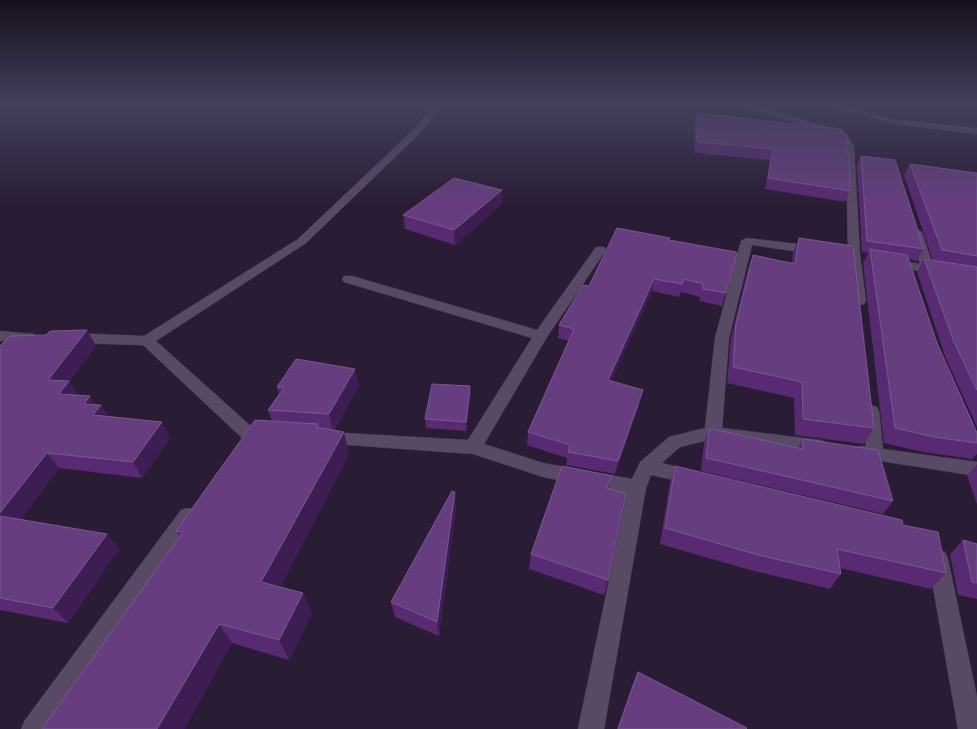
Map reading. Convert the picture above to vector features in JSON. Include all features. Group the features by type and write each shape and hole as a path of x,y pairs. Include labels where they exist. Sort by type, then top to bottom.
{"street":[{"path":"0,336 147,341 302,242 410,138"},
{"path":"841,138 850,146 850,255 861,315"},
{"path":"912,221 928,268"},
{"path":"713,433 722,338 747,241 825,251"},
{"path":"473,446 540,336 600,250"},
{"path":"850,255 907,266 977,276"},
{"path":"907,266 913,284"},
{"path":"348,279 540,336"},
{"path":"147,341 243,441 278,435"},
{"path":"869,394 875,454"},
{"path":"591,729 637,488 646,466 675,442 713,433 875,454 977,470"},
{"path":"307,436 473,446 543,470 637,488"},
{"path":"646,466 713,483"},
{"path":"34,729 202,497"},
{"path":"934,536 971,729"}],"building":[{"path":"697,138 848,138 846,153 849,154 850,191 768,178 773,149 697,142"},
{"path":"861,156 895,160 924,249 867,241"},
{"path":"910,164 977,173 977,256 942,250"},
{"path":"454,178 502,190 454,230 403,215"},
{"path":"617,228 736,252 737,254 726,293 703,289 703,284 684,279 682,284 654,279 608,380 643,390 618,461 568,452 570,445 528,432 574,329 559,325 583,285 589,286"},
{"path":"799,238 853,246 874,428 803,419 802,382 733,367 736,323 753,255 795,264"},
{"path":"870,249 907,255 937,343 977,433 977,443 934,437 895,428"},
{"path":"924,259 977,267 977,390 954,342"},
{"path":"87,330 48,380 69,381 59,394 90,396 84,404 101,405 93,415 162,422 133,462 47,453 0,513 0,346 10,336 46,335 50,331"},
{"path":"296,359 355,369 329,414 268,410 284,388 277,387"},
{"path":"432,384 470,386 466,422 425,419"},
{"path":"255,420 318,424 316,427 344,432 261,582 303,593 279,640 219,624 157,729 42,729 183,532 176,531"},
{"path":"713,429 803,449 803,439 878,450 893,501 706,458 709,430"},
{"path":"562,466 612,476 607,488 626,494 608,580 531,554"},
{"path":"675,466 902,520 903,525 938,532 946,573 837,549 841,574 758,555 665,528"},
{"path":"452,491 455,492 437,622 391,602"},
{"path":"0,516 107,534 53,608 0,598"},
{"path":"963,540 977,544 977,583 972,582"},
{"path":"638,672 747,728 618,729"}]}
